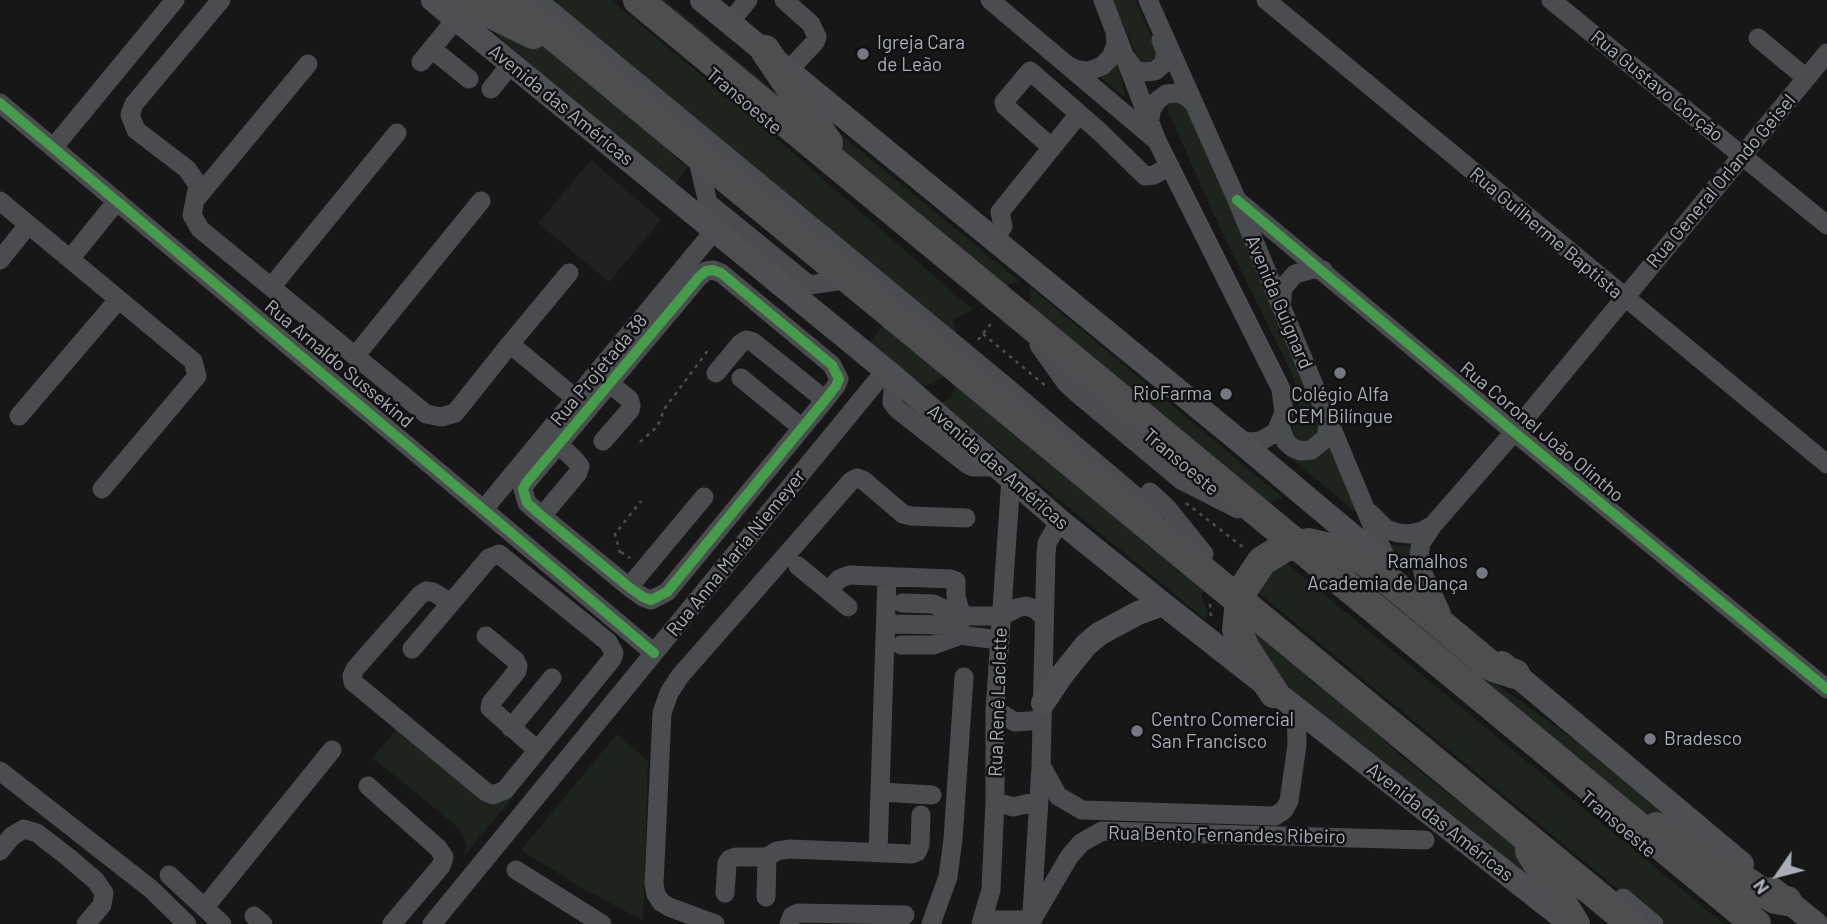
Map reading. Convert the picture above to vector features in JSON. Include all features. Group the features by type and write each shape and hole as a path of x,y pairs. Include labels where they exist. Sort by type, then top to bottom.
{"highway":[{"path":"510,0 1242,595 1517,830 1632,924"},
{"path":"638,0 848,172 1291,546 1756,924"},
{"path":"460,9 575,54"},
{"path":"765,50 848,172"},
{"path":"1285,701 1244,647 1237,629 1242,595 1262,561 1291,546 1309,543 1364,560 1491,666 1515,674"},
{"path":"1564,768 1580,771 1648,822 1709,856 1757,889 1775,899 1787,901"},
{"path":"1517,830 1573,924"}],"main road":[{"name":"Avenida das Américas","path":"433,0 460,9 511,64 890,374 1060,521 1285,701 1573,924"},
{"path":"706,1 1237,439 1816,924"},
{"path":"1043,712 1061,676 1086,645 1099,634 1138,613 1163,604"}],"street":[{"path":"53,148 175,0"},
{"path":"221,0 134,104 130,115 136,130 187,169 198,185 192,215 200,229 426,414 441,417 455,413 569,274"},
{"path":"538,0 1008,388 1052,412 1155,496 1242,595 1654,924"},
{"name":"Transoeste","path":"623,0 1039,345 1077,394 1181,480 1238,509 1291,546 1740,924"},
{"path":"730,22 748,0"},
{"path":"784,0 811,24 817,37 789,70"},
{"path":"990,0 1157,141"},
{"name":"Avenida Guignard","path":"1103,0 1157,141 1281,389 1284,402 1280,426"},
{"name":"Avenida Guignard","path":"1148,0 1237,200 1389,567"},
{"name":"Rua Guilherme Baptista","path":"1266,0 1827,464"},
{"name":"Rua Gustavo Corção","path":"1551,0 1827,225"},
{"path":"460,9 427,56 468,79"},
{"path":"1127,59 1134,69 1144,72 1155,71 1163,64 1166,53 1156,28 1157,19"},
{"path":"1065,64 1077,70 1089,71 1102,66 1111,57 1116,45 1115,31"},
{"path":"1758,38 1806,78"},
{"name":"Rua General Orlando Geisel","path":"1441,612 1424,576 1419,555 1421,543 1433,525 1514,432 1827,53"},
{"path":"491,89 511,64"},
{"path":"196,199 308,65"},
{"path":"1051,147 1005,106 1004,102 1027,72 1032,71 1100,131 1145,176 1154,175 1170,166"},
{"path":"1150,118 1157,100 1166,94 1177,93 1194,103"},
{"name":"Rua Arnaldo Sussekind","path":"0,103 654,653"},
{"path":"1100,131 1117,109"},
{"path":"994,240 1003,226 999,212 1079,114"},
{"path":"272,286 397,132"},
{"path":"696,151 708,204"},
{"path":"674,197 708,204 808,285 818,315"},
{"name":"Rua Coronel João Olintho","path":"1237,200 1827,689"},
{"path":"0,201 193,361 197,376 102,489"},
{"path":"70,259 117,201"},
{"path":"356,355 481,201"},
{"path":"0,260 28,225"},
{"name":"Rua Projetada 38","path":"484,509 714,230"},
{"path":"1281,307 1283,288 1295,274 1313,269 1323,270"},
{"path":"713,270 832,365 839,379 825,400 667,593 652,600 629,587 542,516 527,503 523,489 610,384 699,276 713,270"},
{"path":"808,285 851,279"},
{"path":"19,416 118,300"},
{"path":"716,373 740,344 753,342 825,400"},
{"path":"510,344 575,398"},
{"name":"Rua Anna Maria Niemeyer","path":"432,924 654,653 890,374"},
{"path":"741,378 802,428"},
{"path":"603,442 630,410 631,405 629,400 610,384"},
{"path":"1237,439 1261,441 1271,436 1280,426 1286,442 1293,448 1311,450 1326,438 1329,419"},
{"path":"542,516 578,473 580,466 559,445"},
{"name":"Rua Renê Laclette","path":"982,922 991,890 995,710 1002,616 1004,473"},
{"path":"715,924 661,902 654,884 662,713 669,693 680,676 851,481 857,478 863,480 896,508 911,516 965,518"},
{"path":"629,587 704,497"},
{"path":"1367,509 1386,528 1398,533 1410,534 1433,525"},
{"path":"982,922 1032,922 1041,766 1047,543 1060,521"},
{"path":"514,565 529,548"},
{"path":"412,649 494,554 504,556 608,642 614,653 612,659 505,790 493,795 464,775 353,682 355,669 420,595 426,591 433,592 451,603"},
{"path":"582,591 602,565"},
{"path":"798,566 848,607"},
{"path":"829,591 844,576 951,579 956,581 959,626"},
{"path":"878,852 887,577"},
{"path":"902,603 933,604 959,626 1000,640"},
{"path":"887,624 959,626 1002,616 1026,606 1043,616"},
{"path":"901,645 933,645 959,626"},
{"path":"486,636 515,660 518,666 490,708 537,750"},
{"path":"931,924 948,877 964,677"},
{"path":"511,728 552,678"},
{"name":"Rua Bento Fernandes Ribeiro","path":"1041,766 1058,796 1082,810 1275,816 1284,810 1289,801 1297,745 1285,701"},
{"path":"995,710 1015,722 1043,712"},
{"path":"205,907 332,750"},
{"path":"0,772 150,889 187,924"},
{"path":"368,786 438,848 444,857 442,866 393,924"},
{"path":"881,792 932,794"},
{"path":"995,801 1013,807 1039,801"},
{"path":"724,893 727,863 730,859 767,858 777,851 789,849 912,854 918,852 921,814"},
{"path":"0,851 12,836 24,830 37,833 68,857 96,881 104,893 102,905 86,924"},
{"name":"Rua Bento Fernandes Ribeiro","path":"1032,922 1069,857 1081,843 1101,831 1425,840"},
{"path":"68,857 84,837"},
{"path":"766,897 767,858"},
{"path":"516,870 602,924"},
{"path":"169,875 222,924"},
{"path":"789,924 792,916 798,913 905,915"}],"path":[{"path":"976,342 993,321"},
{"path":"983,334 1050,390"},
{"path":"640,442 657,427 665,408 709,349"},
{"path":"602,565 621,552 615,534 641,501"},
{"path":"1184,501 1246,550"}],"shaded area":[{"path":"558,0 611,0 776,138 973,310 953,319 960,344 552,7"},
{"path":"650,0 665,0 801,113 820,140"},
{"path":"1112,0 1135,0 1156,47 1154,60 1148,63 1139,60"},
{"path":"460,4 542,45 597,91 644,120 664,137 677,159 688,167 674,185"},
{"path":"1118,64 1125,97 1100,77"},
{"path":"1170,101 1188,105 1361,517 1278,447 1295,424 1299,395 1292,374 1217,222 1169,113 1167,108"},
{"path":"828,124 1019,281 1008,285 1009,298 843,152"},
{"path":"591,160 661,220 609,282 538,223"},
{"path":"1029,286 1283,498 1269,503 1020,307 1031,299"},
{"path":"887,319 946,376 924,387 870,342"},
{"path":"956,385 1206,587 1201,594 1208,613 1205,619 941,403 951,397"},
{"path":"1388,543 1397,546 1412,545 1409,562 1411,571 1398,561 1390,551"},
{"path":"1321,558 1353,570 1371,581 1493,681 1604,762 1685,828 1678,831 1642,812"},
{"path":"1285,562 1724,924 1660,924 1254,589 1262,578"},
{"path":"1248,619 1407,761 1522,852 1570,913 1292,689 1262,657"},
{"path":"397,728 493,802 501,802 515,795 464,856 467,845 459,828 373,758"},
{"path":"617,734 648,761 643,920 585,890 521,850"}],"cycle path":[{"path":"0,103 654,653"},
{"path":"1237,200 1827,689"},
{"path":"713,270 721,273 832,365 839,379 825,400 667,592 651,600 629,587 527,503 523,489 699,277 706,271 713,270"}],"place":[{"name":"Igreja Cara de Leão","path":"863,54"},
{"name":"Colégio Alfa CEM Bilíngue","path":"1340,373"},
{"name":"RioFarma","path":"1226,394"},
{"name":"Ramalhos Academia de Dança","path":"1482,573"},
{"name":"Centro Comercial San Francisco","path":"1137,731"},
{"name":"Bradesco","path":"1650,739"}]}
